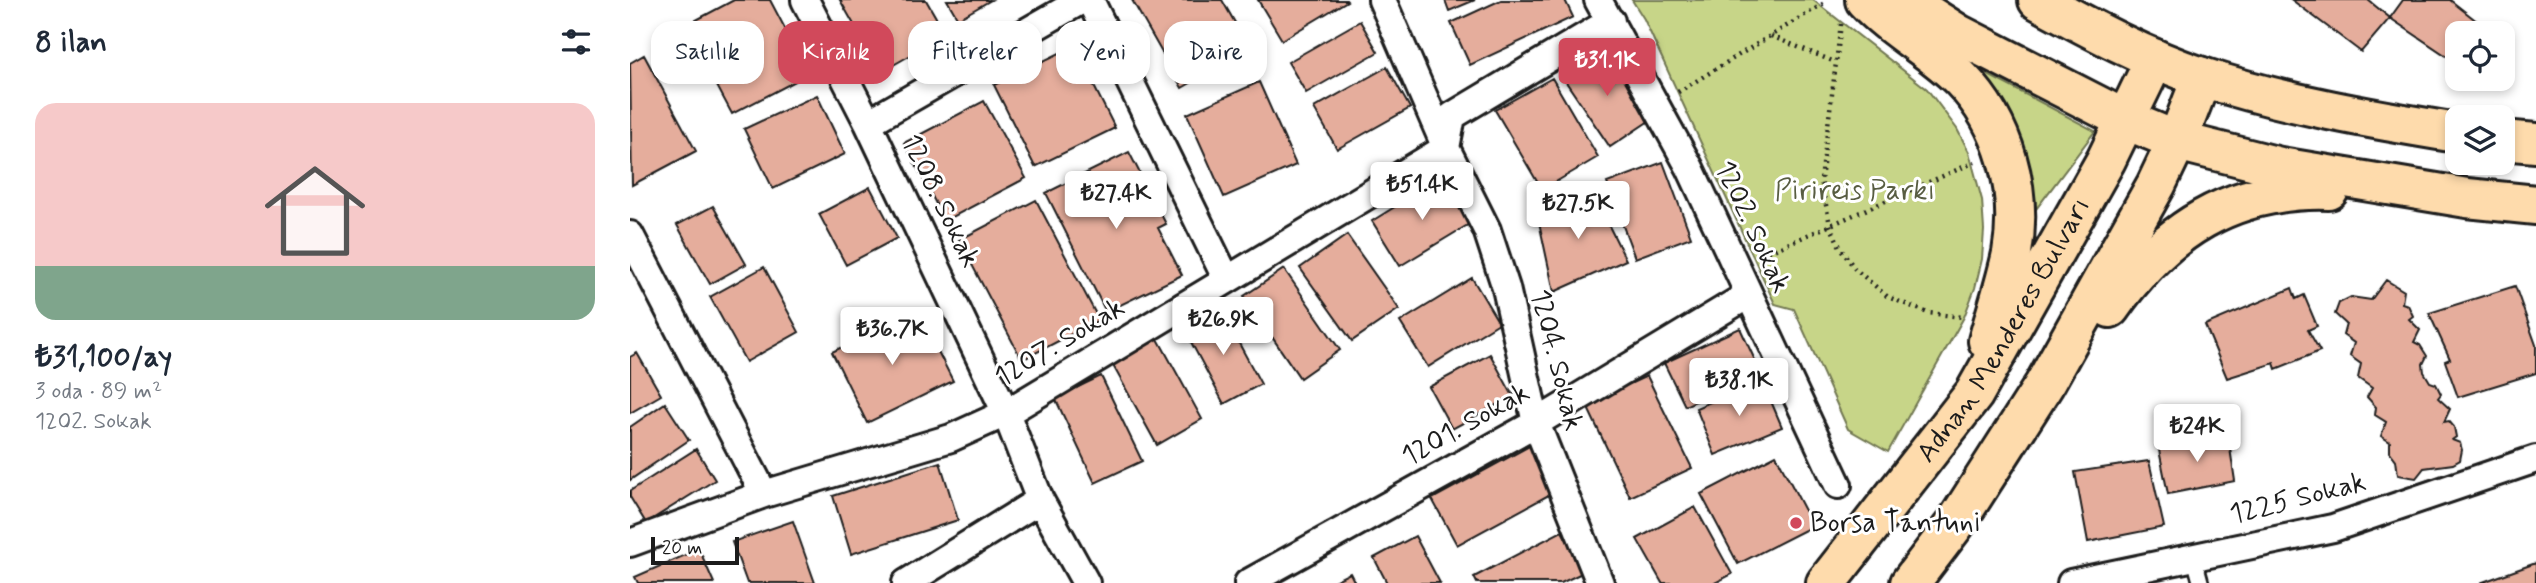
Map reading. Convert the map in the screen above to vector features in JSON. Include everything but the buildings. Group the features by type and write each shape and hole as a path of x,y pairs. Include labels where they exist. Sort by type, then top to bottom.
{"main road":[{"path":"1905,0 1958,34 2126,120 2177,141 2280,167 2467,198 2536,205"},
{"path":"2038,0 2106,37 2202,77 2369,119 2445,131"},
{"path":"1854,8 1960,78 1992,121 2011,170 2015,216 2012,254 1974,394"},
{"name":"Adnan Menderes Bulvarı","path":"1826,583 1974,394 2126,120 2155,59"},
{"name":"Adnan Menderes Bulvarı","path":"1910,583 1955,524 2044,385 2156,185 2202,77"},
{"path":"2515,141 2536,143"},
{"path":"2044,385 2078,354 2133,276 2153,254 2192,225 2227,208 2255,198 2312,190 2424,200 2467,198"}],"street":[{"name":"1208. Sokak","path":"805,0 868,123 1006,413 1040,500 1086,583"},
{"path":"868,123 1082,0"},
{"path":"1090,0 1227,280"},
{"name":"1204. Sokak","path":"1382,0 1446,148 1491,242 1506,288 1536,423 1600,583"},
{"path":"1446,148 1452,116 1604,11"},
{"name":"1202. Sokak","path":"1604,11 1690,168 1838,485"},
{"name":"1207. Sokak","path":"630,543 764,494 951,438 1006,413 1446,148"},
{"path":"630,235 764,494"},
{"name":"1201. Sokak","path":"1248,583 1536,423 1748,295"},
{"name":"1225 Sokak","path":"2071,583 2333,528 2536,459"},
{"path":"906,583 1040,500"}],"lane":[{"path":"2194,556 2200,583"}],"path":[{"path":"1656,105 1826,2"},
{"path":"1854,8 1835,62 1821,180 1830,225 1841,249 1855,269 1888,297 1928,313 1971,317"},
{"path":"1770,35 1835,62"},
{"path":"1736,267 1979,160"}],"green space":[{"name":"Pirireis Parkı","path":"1632,0 1813,0 1927,89 1957,129 1969,152 1982,200 1982,259 1964,317 1888,452 1848,429 1794,309 1775,304 1644,19"},
{"path":"1975,68 2095,131 2024,225"}],"place":[{"name":"Borsa Tantuni","path":"1796,523"}]}
